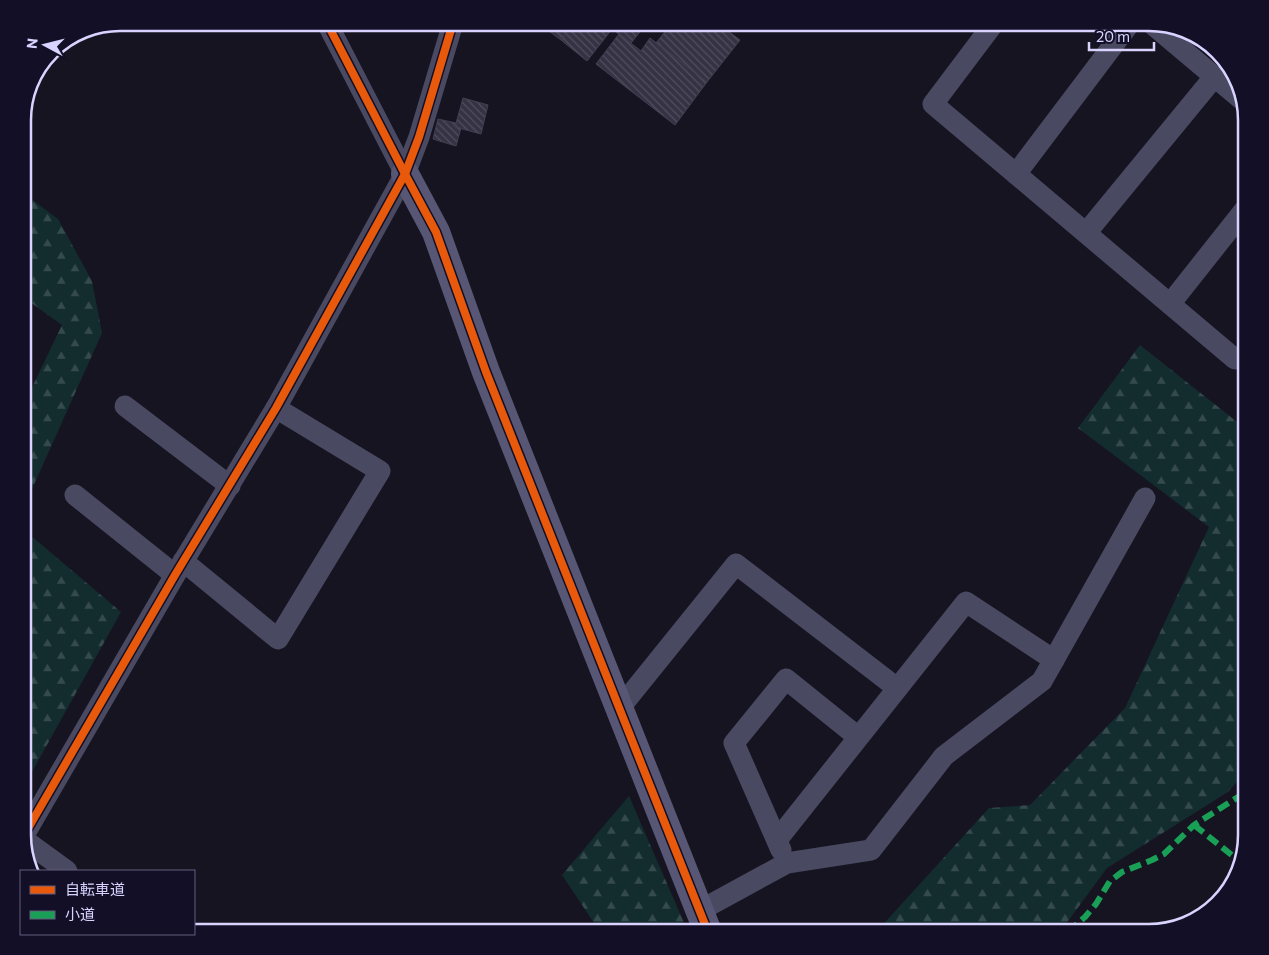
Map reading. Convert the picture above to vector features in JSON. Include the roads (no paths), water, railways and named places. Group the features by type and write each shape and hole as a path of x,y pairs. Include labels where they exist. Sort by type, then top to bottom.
{"street":[{"path":"333,31 436,232 486,372 703,922 787,863 871,850 944,756 1042,681 1145,498"},
{"path":"31,824 179,568 276,408 405,174 419,136 450,31"},
{"path":"987,31 933,104 1235,359"},
{"path":"1016,174 1123,31"},
{"path":"1162,32 1233,91"},
{"path":"1086,233 1215,76"},
{"path":"1170,304 1238,218"},
{"path":"125,406 230,486"},
{"path":"75,495 278,639 380,470 276,408"},
{"path":"619,709 736,564 897,688"},
{"path":"777,840 966,602 1054,660"},
{"path":"787,863 734,743 786,679 858,737"},
{"path":"32,845 66,870"}]}
